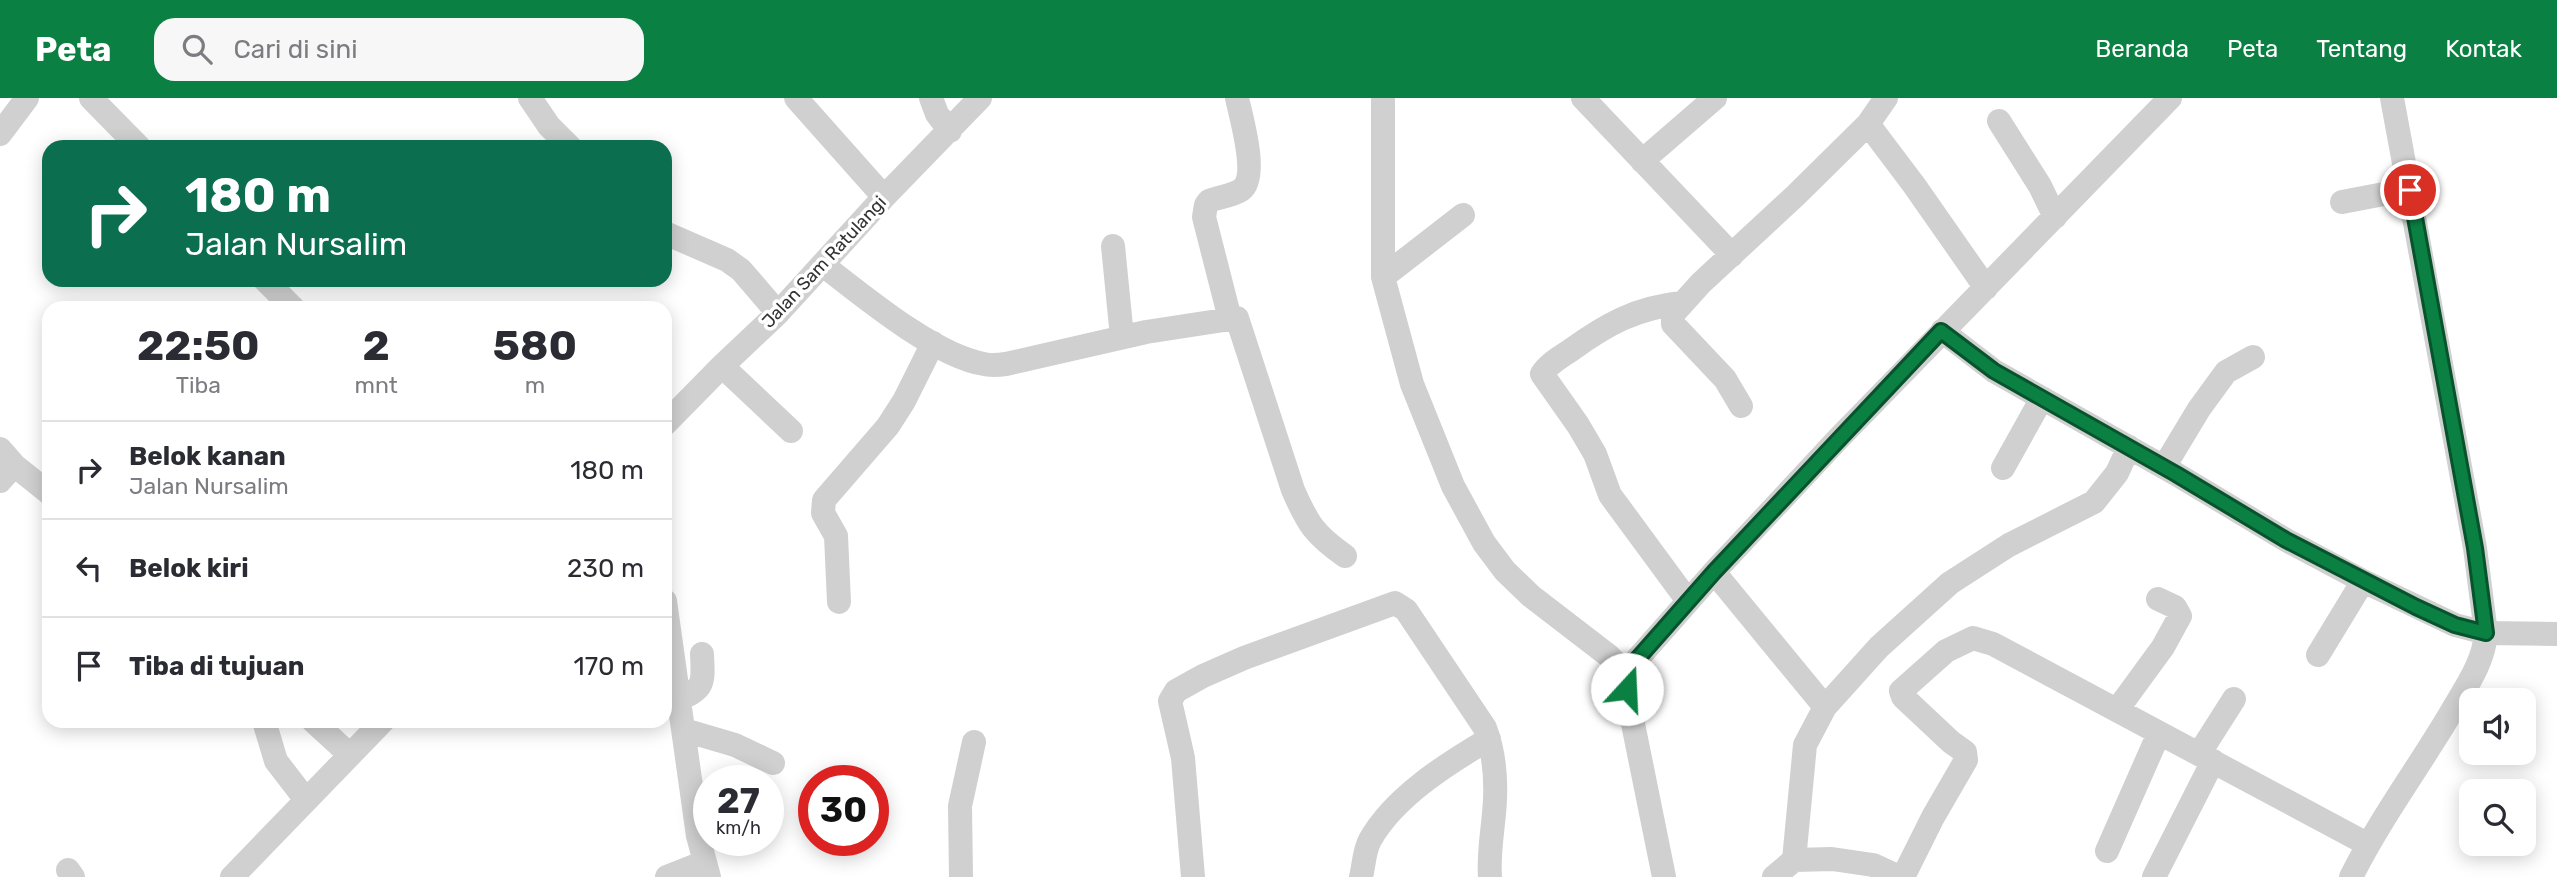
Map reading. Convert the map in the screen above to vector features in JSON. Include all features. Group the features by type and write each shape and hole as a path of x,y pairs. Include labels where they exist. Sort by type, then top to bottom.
{"street":[{"path":"0,134 27,98"},
{"path":"91,98 132,140"},
{"path":"530,98 549,126 563,140"},
{"path":"796,98 884,197"},
{"path":"931,98 937,114 950,131"},
{"name":"Jalan Sam Ratulangi","path":"672,417 778,313 884,197 981,98"},
{"path":"1230,319 1204,217 1209,201 1240,191 1248,179 1249,163 1237,98"},
{"path":"1384,98 1383,277 1412,384 1453,486 1484,544 1505,572 1531,596 1609,656 1625,673 1664,877"},
{"path":"1583,98 1732,255"},
{"path":"1642,160 1714,98"},
{"path":"1741,406 1725,379 1673,324 1673,314 1681,303 1868,124 1886,98"},
{"path":"1625,673 1714,572 1941,331 2170,98"},
{"path":"2351,877 2368,844 2437,737 2472,676 2485,644 2486,633 2475,548 2392,98"},
{"path":"1999,121 2040,186 2055,217"},
{"path":"1868,124 1986,288"},
{"path":"2342,202 2410,190"},
{"path":"1383,277 1463,215"},
{"path":"672,236 727,260 741,270 778,313"},
{"path":"1114,246 1114,272 1134,335"},
{"path":"823,265 861,295 933,343 958,356 986,365 1006,364 1134,335 1237,318 1293,490 1305,516 1321,538 1345,556"},
{"path":"272,287 286,301"},
{"path":"1681,303 1655,306 1612,323 1542,374 1595,454 1610,495 1688,601"},
{"path":"1941,331 1994,371 2286,540 2363,581 2455,625 2486,633 2557,634"},
{"path":"839,602 836,537 823,513 824,500 888,426 904,401 933,343"},
{"path":"2164,467 2199,409 2226,372 2253,357"},
{"path":"722,366 791,431"},
{"path":"2003,468 2042,398"},
{"path":"1794,860 1805,745 1825,707 1879,647 1950,583 2009,545 2094,502 2117,472 2129,447"},
{"path":"5,465 42,489"},
{"path":"1714,572 1825,707"},
{"path":"2318,655 2363,581"},
{"path":"2117,710 2164,647 2180,616 2175,607 2158,599"},
{"path":"1193,877 1183,758 1170,701 1176,691 1244,658 1397,603 1406,610 1478,716 1489,739 1495,800 1489,844 1490,877"},
{"path":"1774,877 1794,860 1832,859 1873,865 1901,877 1966,760 1965,752 1951,743 1900,694 1946,651 1969,639 1986,640 2368,844"},
{"path":"667,877 707,869 698,836 672,650"},
{"path":"679,699 695,693 700,687 702,654"},
{"path":"2154,877 2234,699"},
{"path":"266,728 276,761 306,800"},
{"path":"321,728 350,755"},
{"path":"232,877 376,728"},
{"path":"684,730 736,746 773,764"},
{"path":"2107,851 2159,733"},
{"path":"1361,877 1369,842 1405,798 1444,765 1489,739"},
{"path":"961,877 960,806 974,742"}],"route":[{"path":"1627,689 1625,673 1688,601 1941,331 1994,371 2286,540 2416,607 2455,625 2486,633 2475,548 2410,190"}]}
